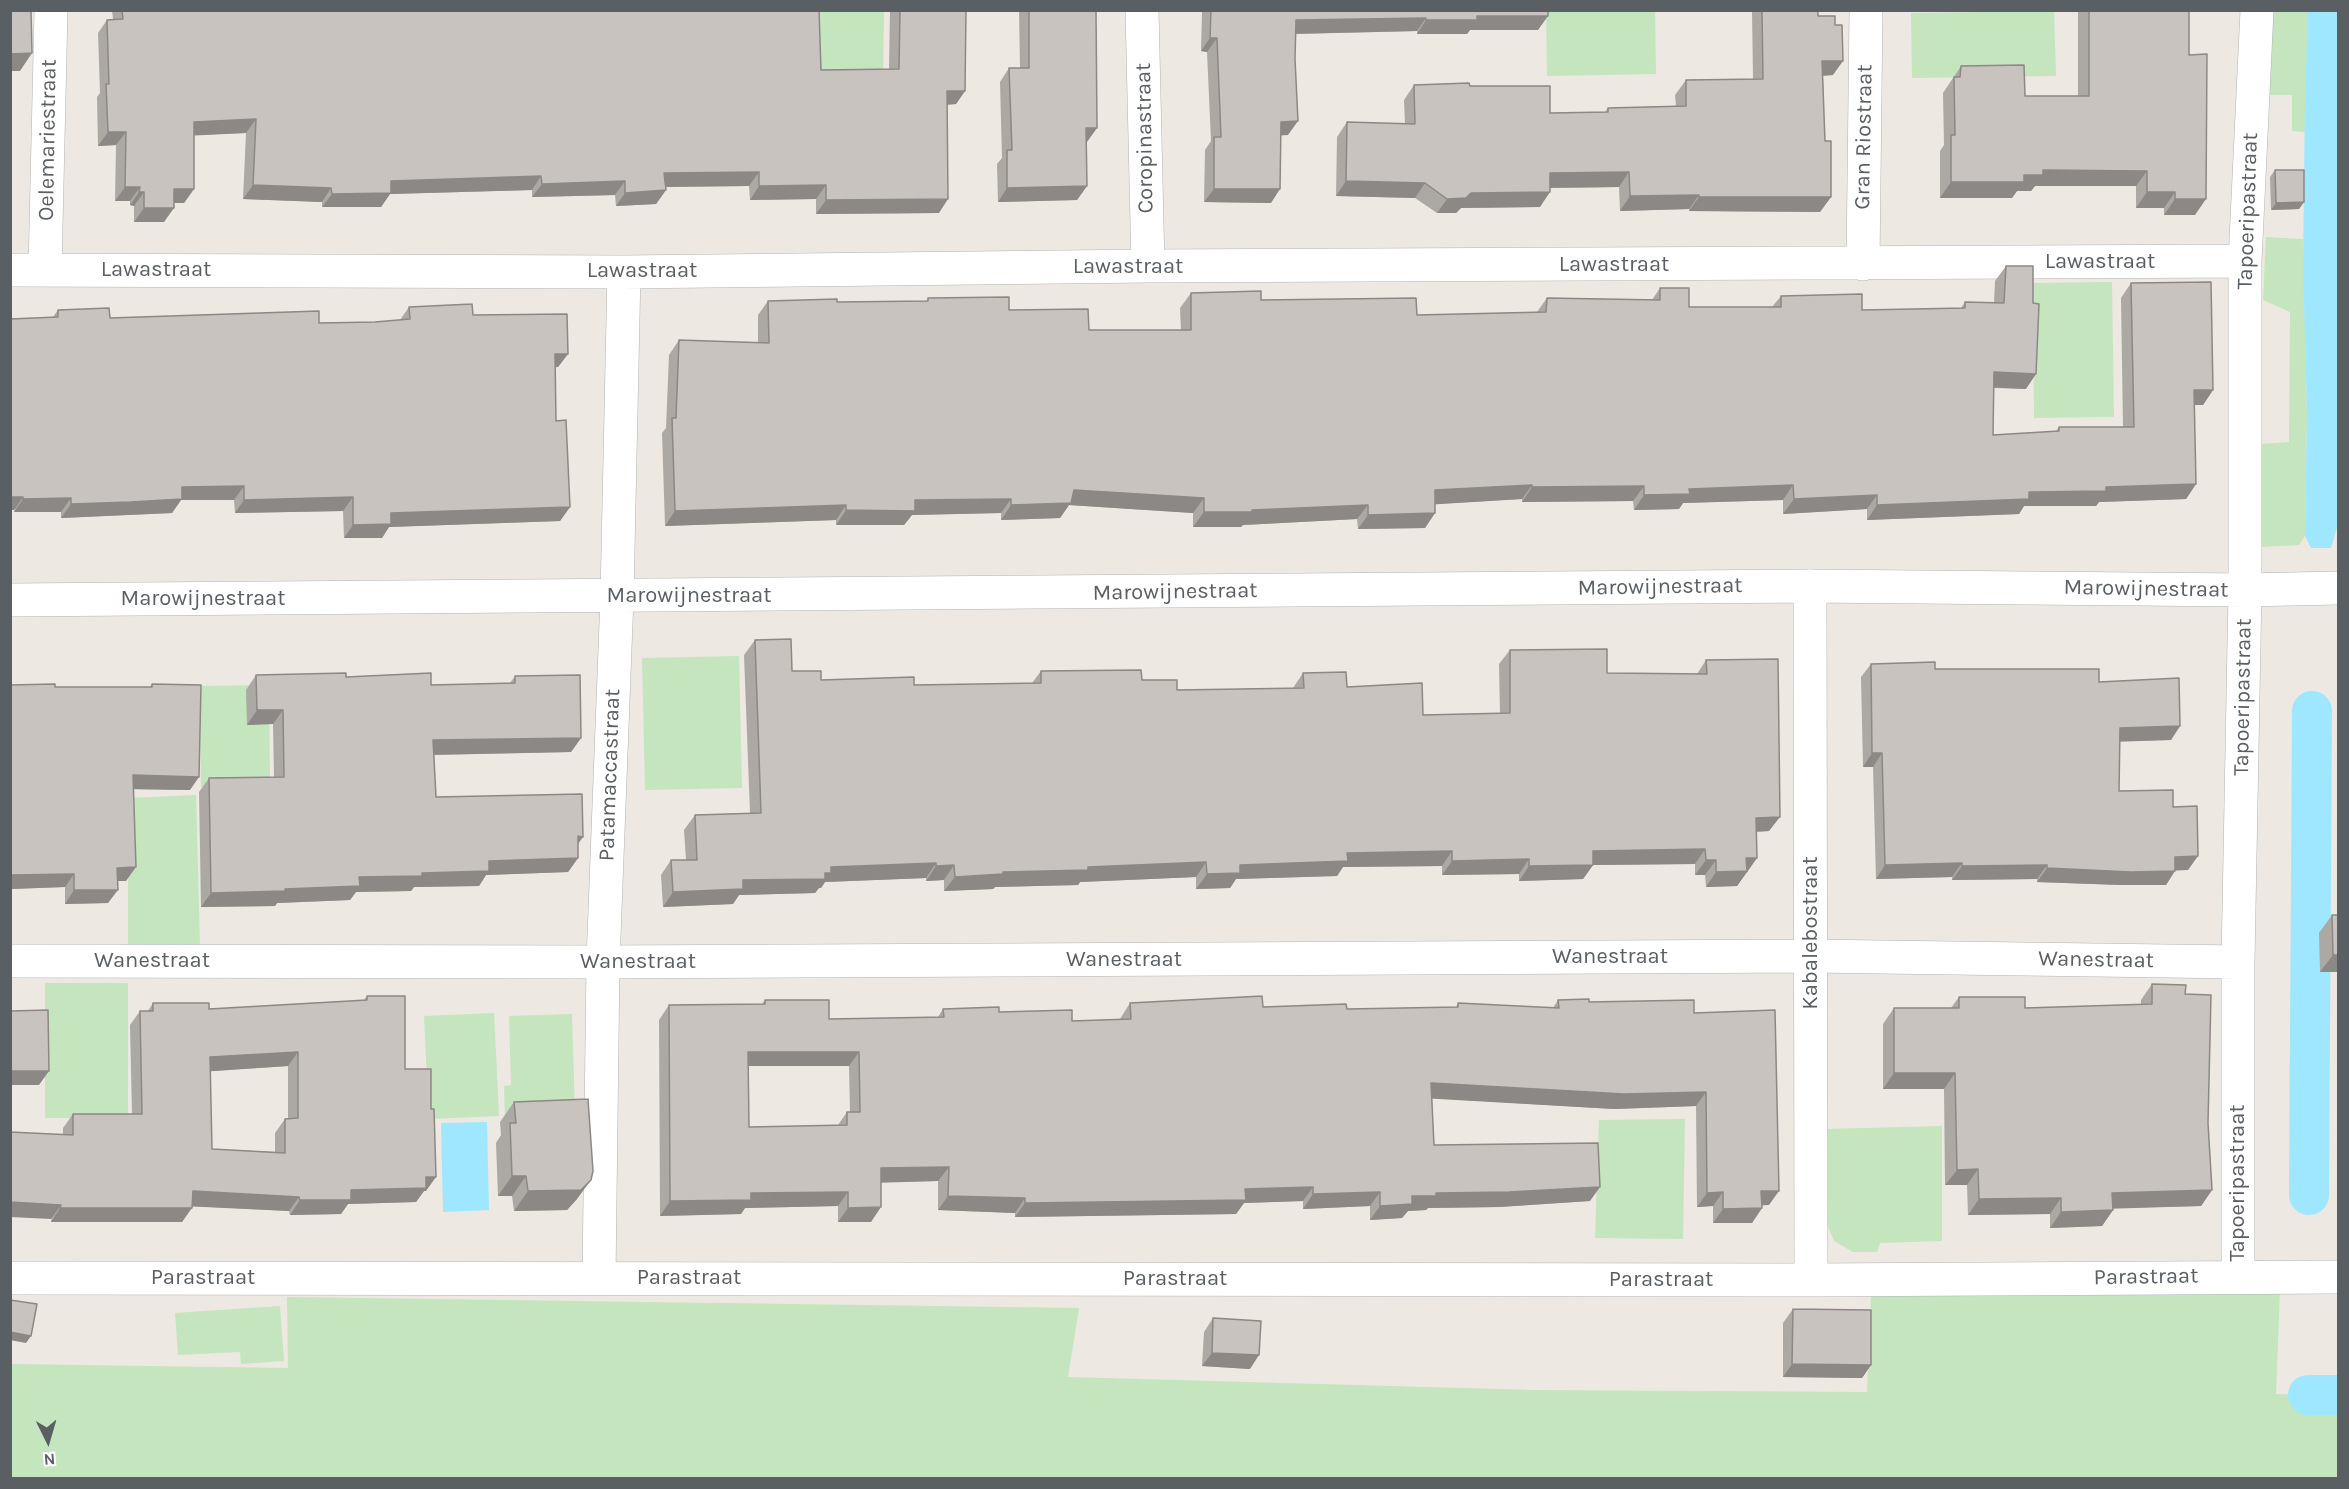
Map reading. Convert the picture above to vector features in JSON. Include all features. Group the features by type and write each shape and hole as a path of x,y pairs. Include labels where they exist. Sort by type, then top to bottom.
{"street":[{"name":"Oelemariestraat","path":"45,270 51,10"},
{"name":"Coropinastraat","path":"1142,10 1148,266"},
{"name":"Gran Riostraat","path":"1863,264 1866,10"},
{"name":"Tapoeripastraat","path":"2238,1276 2238,962 2245,590 2245,261 2257,10"},
{"name":"Lawastraat","path":"10,270 624,272 1148,266 2245,261"},
{"name":"Patamaccastraat","path":"599,1278 603,963 617,597 624,272"},
{"name":"Marowijnestraat","path":"10,600 1810,586 2245,590 2338,588"},
{"name":"Kabalebostraat","path":"1810,586 1810,1280"},
{"name":"Wanestraat","path":"10,961 603,963 1811,956 2238,962"},
{"name":"Parastraat","path":"10,1278 1810,1280 2338,1277"}],"green space":[{"path":"815,11 884,11 883,78 815,78"},
{"path":"1546,11 1655,11 1656,74 1547,76"},
{"path":"2054,11 2056,76 1912,78 1911,13"},
{"path":"2271,11 2308,11 2305,132 2292,131 2292,95 2268,95"},
{"path":"2266,237 2303,239 2307,412 2305,536 2299,545 2261,547 2260,444 2289,442 2290,312 2263,300"},
{"path":"2112,282 2114,417 2034,418 2033,283"},
{"path":"739,656 742,788 645,790 642,658"},
{"path":"269,685 270,787 201,787 200,686"},
{"path":"196,795 200,946 128,948 128,798"},
{"path":"45,983 128,983 128,1118 45,1118"},
{"path":"494,1013 499,1116 429,1119 424,1016"},
{"path":"572,1014 575,1114 505,1117 504,1086 511,1085 509,1016"},
{"path":"1685,1119 1683,1239 1595,1238 1599,1120"},
{"path":"1942,1126 1942,1241 1880,1243 1877,1252 1853,1252 1834,1241 1825,1219 1826,1129"},
{"path":"2280,1291 2276,1394 2338,1396 2338,1478 11,1478 11,1364 288,1368 287,1297 1079,1308 1068,1377 1535,1390 1867,1392 1871,1296"},
{"path":"280,1306 284,1361 241,1364 240,1352 178,1355 175,1313"}],"water":[{"path":"2308,11 2338,11 2338,524 2331,548 2311,548 2305,536 2307,412 2303,266"},
{"path":"487,1122 489,1210 443,1212 441,1123"}],"building":[{"path":"10,10 31,10 32,53 10,54"},
{"path":"122,10 819,10 821,70 899,69 900,10 966,10 965,91 947,91 948,199 826,200 826,185 759,186 759,172 664,173 666,190 625,193 625,181 542,184 541,176 391,181 391,193 332,194 331,188 253,185 256,119 194,122 194,189 174,189 174,208 144,208 144,192 139,192 140,187 125,187 126,132 108,132 107,20 123,19"},
{"path":"1029,10 1096,10 1097,128 1086,128 1087,186 1007,188 1007,150 1012,150 1009,68 1029,68"},
{"path":"1211,10 1548,10 1548,16 1477,16 1477,20 1426,20 1426,18 1296,20 1298,121 1281,122 1280,189 1214,189 1214,137 1221,137 1217,38 1210,38"},
{"path":"1762,10 1818,10 1818,16 1835,16 1835,25 1842,25 1843,61 1822,61 1825,141 1831,141 1831,197 1630,196 1629,172 1550,173 1550,192 1471,193 1466,198 1447,199 1425,183 1346,181 1347,122 1415,124 1414,85 1469,83 1470,86 1550,86 1550,113 1608,112 1608,108 1686,106 1686,80 1763,79"},
{"path":"2089,10 2189,10 2189,55 2207,54 2206,199 2175,199 2175,192 2147,192 2147,171 2043,170 2043,175 2024,175 2024,182 1951,182 1951,135 1955,135 1954,77 1960,77 1961,66 2024,65 2025,96 2089,96"},
{"path":"2275,170 2304,170 2304,202 2276,203"},
{"path":"2006,266 2033,266 2033,303 2039,304 2036,374 1994,372 1993,435 2059,431 2059,427 2134,427 2131,283 2211,282 2213,390 2194,390 2196,484 2106,487 2106,491 2029,492 2029,499 1877,505 1877,495 1794,499 1793,485 1689,489 1690,494 1644,495 1644,486 1532,487 1532,485 1435,490 1435,513 1368,515 1368,505 1252,510 1252,512 1204,512 1204,498 1074,490 1071,503 1011,505 1011,499 915,500 915,511 846,510 846,505 675,511 672,418 676,418 679,340 769,343 768,301 837,299 837,302 928,301 928,298 1009,297 1009,310 1088,309 1089,330 1191,330 1191,293 1261,291 1261,300 1416,298 1417,315 1546,312 1547,298 1660,300 1660,288 1689,288 1689,307 1781,307 1781,296 1862,294 1862,310 1965,308 1965,302 2004,303"},
{"path":"472,304 473,315 567,314 568,354 555,354 556,421 566,420 570,507 391,513 391,524 353,525 353,497 244,500 244,486 182,487 182,499 131,502 71,504 71,498 10,497 10,319 58,317 58,310 109,308 110,318 319,311 319,323 375,322 410,319 409,307"},
{"path":"791,639 792,671 821,671 821,680 914,677 914,685 1041,683 1041,671 1141,670 1142,680 1177,680 1177,690 1304,688 1303,673 1346,672 1347,687 1422,683 1423,715 1510,713 1510,650 1607,649 1607,673 1707,674 1706,660 1778,659 1780,817 1756,818 1757,858 1746,858 1747,871 1716,872 1716,860 1706,860 1705,849 1593,851 1593,865 1529,866 1529,859 1452,861 1452,851 1347,853 1348,861 1240,865 1240,873 1207,874 1206,862 1088,867 1088,870 1003,872 1003,874 955,877 954,865 936,866 936,863 831,867 831,873 825,873 825,879 743,880 743,889 673,892 671,860 697,860 695,815 761,813 755,640"},
{"path":"1935,662 1935,669 2099,669 2099,682 2179,678 2180,726 2120,728 2119,791 2173,790 2173,807 2197,806 2198,856 2175,857 2175,871 2131,872 2047,868 2047,865 1962,866 1962,863 1885,865 1882,753 1872,753 1871,664"},
{"path":"346,673 346,677 431,673 431,685 515,683 515,676 580,675 581,738 433,740 436,797 582,794 583,837 578,836 578,858 489,861 489,871 422,873 422,876 359,877 360,886 211,893 209,778 284,777 283,710 257,710 256,675"},
{"path":"55,684 55,687 201,685 199,777 133,775 136,867 117,868 118,890 74,890 74,874 10,875 10,685"},
{"path":"2332,915 2338,915 2338,955 2333,955"},
{"path":"2152,984 2186,985 2185,994 2211,995 2208,1123 2212,1190 2112,1193 2113,1210 2061,1212 2061,1198 1979,1199 1978,1169 1957,1170 1955,1073 1894,1073 1894,1008 1959,1008 1959,997 2025,997 2025,1008 2152,1004"},
{"path":"367,996 405,996 405,1069 431,1069 431,1109 434,1109 436,1177 426,1177 426,1188 351,1190 351,1200 300,1200 299,1197 193,1191 192,1208 60,1208 61,1205 10,1202 10,1132 73,1135 73,1114 142,1114 140,1011 153,1011 153,1003 209,1003 209,1009 367,1000","holes":["298,1052 298,1118 285,1119 285,1153 212,1149 210,1057"]},
{"path":"1262,996 1263,1007 1346,1004 1347,1009 1458,1007 1458,1003 1559,1008 1558,1000 1589,999 1589,1002 1694,1000 1694,1013 1775,1010 1779,1191 1761,1191 1762,1208 1723,1209 1723,1192 1707,1193 1706,1092 1624,1094 1431,1083 1434,1145 1598,1143 1600,1187 1436,1193 1436,1196 1412,1196 1412,1204 1380,1206 1380,1192 1313,1194 1313,1187 1245,1189 1246,1200 1025,1203 1025,1198 948,1196 949,1167 881,1168 881,1207 848,1208 848,1192 751,1193 751,1200 670,1201 669,1005 765,1004 765,1000 829,1000 829,1019 944,1017 943,1009 999,1007 999,1012 1072,1010 1072,1021 1131,1019 1130,1003","holes":["748,1052 859,1052 860,1112 847,1112 847,1125 749,1127"]},
{"path":"48,1010 49,1071 10,1071 10,1011"},
{"path":"588,1099 593,1171 591,1180 581,1190 528,1191 526,1176 512,1176 510,1123 516,1123 514,1102"},
{"path":"10,1300 37,1304 31,1336 10,1332"},
{"path":"1793,1309 1871,1310 1871,1365 1792,1364"},
{"path":"1213,1318 1261,1321 1259,1355 1212,1353"}],"waterway":[{"path":"2309,1195 2312,711"},
{"path":"2308,1395 2338,1395"}]}
